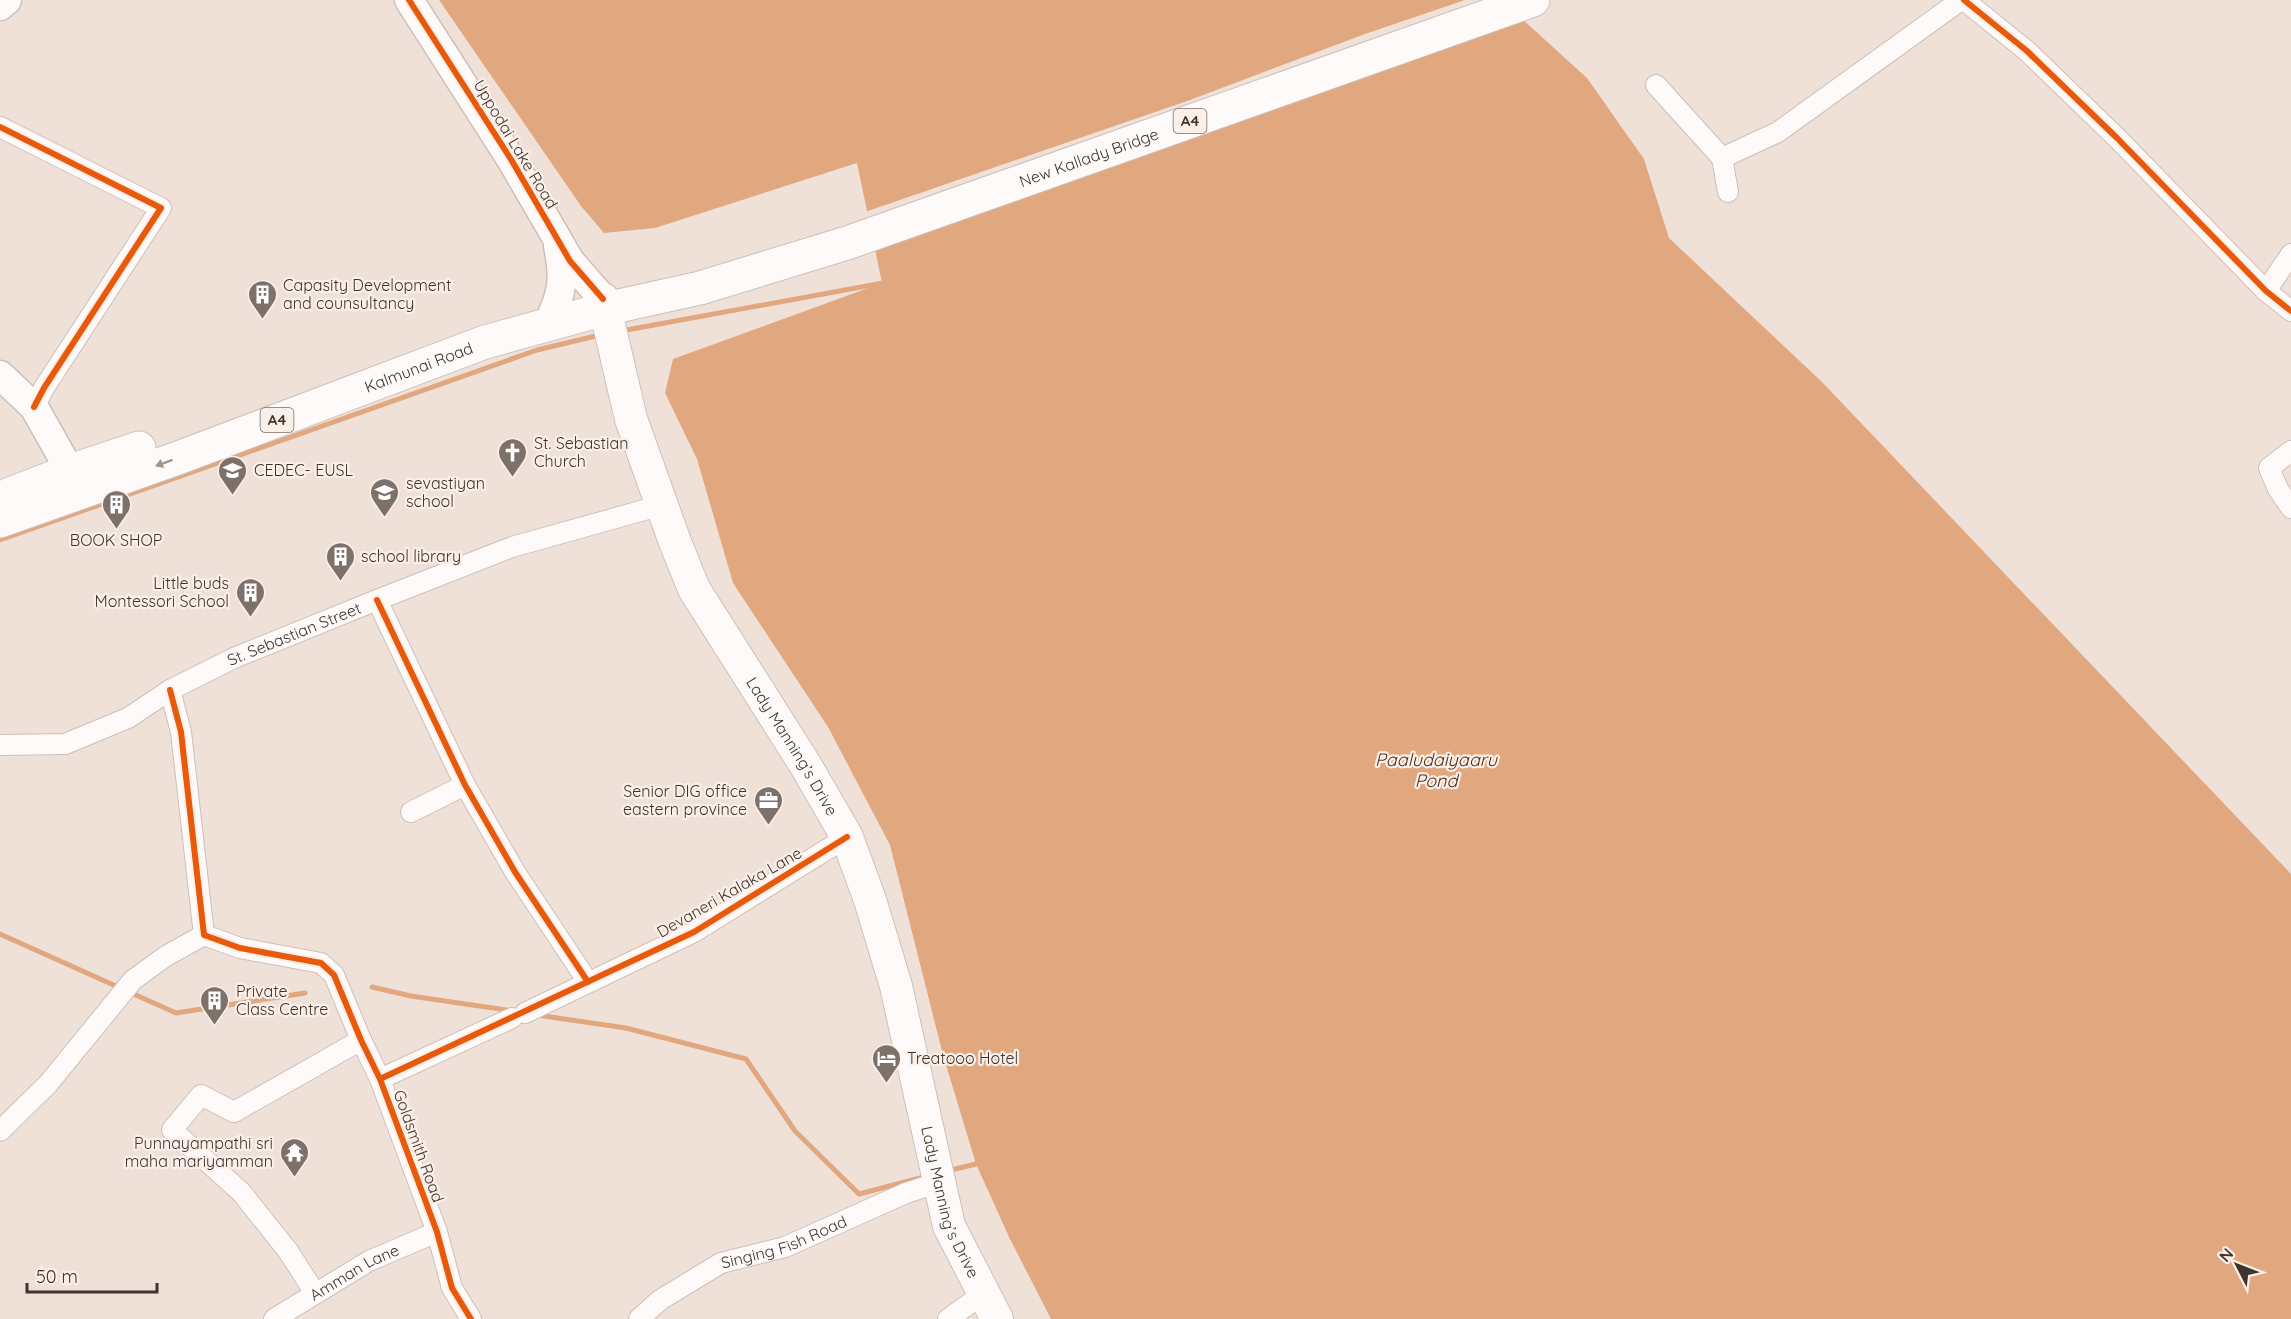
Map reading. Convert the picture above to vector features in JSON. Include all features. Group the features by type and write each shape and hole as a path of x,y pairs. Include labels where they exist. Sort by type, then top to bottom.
{"highway":[{"name":"New Kallady Bridge","path":"845,238 1500,0"},
{"name":"New Kallady Bridge","path":"845,238 1533,0"},
{"name":"Kalmunai Road","path":"0,521 178,458 484,342 669,286 845,238"},
{"name":"Kalmunai Road","path":"0,498 70,471 453,343 553,312 614,304"}],"main road":[{"name":"Lady Manning’s Drive","path":"614,304 619,322 615,356 631,419 694,589 806,766 847,837 870,900 896,986 949,1226 990,1307"}],"street":[{"path":"0,6 7,0"},
{"name":"Uppodai Lake Road","path":"409,0 512,161 570,261 614,304"},
{"path":"1722,158 1778,132 1962,0 2027,51 2117,138 2265,291 2291,311"},
{"path":"1656,85 1722,158 1728,192"},
{"path":"0,127 161,208 34,407"},
{"name":"Uppodai Lake Road","path":"553,312 560,297 563,269 556,238"},
{"path":"2265,291 2291,254"},
{"path":"0,375 34,407 70,471"},
{"path":"2291,451 2270,468 2278,489 2291,508"},
{"name":"St. Sebastian Street","path":"0,745 65,744 128,718 170,690 234,658 377,600 512,547 662,505"},
{"path":"377,600 465,784 514,872 588,982"},
{"path":"0,1131 48,1084 133,980 166,956 204,935 182,732 170,690"},
{"path":"411,812 465,784"},
{"name":"Devaneri Kalaka Lane","path":"380,1079 694,932 847,837"},
{"name":"Goldsmith Road","path":"204,935 240,948 321,963 334,975 380,1079 437,1232 452,1288 471,1319"},
{"path":"315,1293 288,1251 241,1192 172,1130 201,1095 234,1112 361,1040"},
{"name":"Singing Fish Road","path":"639,1319 660,1300 721,1263 785,1247 906,1193 940,1182"},
{"name":"Amman Lane","path":"274,1319 369,1261 437,1232"},
{"path":"948,1319 990,1307"}],"water":[{"name":"Paaludaiyaaru Pond","path":"439,0 1519,0 1520,17 1587,78 1644,159 1669,238 1822,382 2291,874 2291,1319 1051,1319 1010,1239 976,1164 943,1055 890,845 828,727 733,583 697,459 665,393 673,359 882,283 857,163 655,228 604,233 581,206"}],"pier":[{"path":"1465,0 1522,0 871,244 865,212 1190,100 1365,34"}],"waterway":[{"path":"621,331 883,283"},
{"path":"0,540 537,350 600,335"},
{"path":"0,934 176,1013 305,993"},
{"path":"372,987 411,996 513,1011"},
{"path":"537,1015 626,1028 746,1059 795,1131 859,1194 924,1177"},
{"path":"947,1171 976,1164"}],"cycle path":[{"path":"409,0 512,161 570,261 603,299"},
{"path":"1964,0 2027,51 2117,138 2266,291 2291,311"},
{"path":"0,127 161,208 34,407"},
{"path":"377,600 465,785 515,872 588,982"},
{"path":"170,690 181,732 204,935 240,948 321,963 334,975 380,1079 437,1232 452,1288 471,1319"},
{"path":"380,1079 694,932 847,837"}],"place":[{"name":"Capasity Development and counsultancy","path":"262,320"},
{"name":"St. Sebastian Church","path":"513,478"},
{"name":"CEDEC- EUSL","path":"233,496"},
{"name":"sevastiyan school","path":"385,518"},
{"name":"BOOK SHOP","path":"116,530"},
{"name":"school library","path":"340,582"},
{"name":"Little buds Montessori School","path":"250,618"},
{"name":"Senior DIG office eastern province","path":"768,826"},
{"name":"Private Class Centre","path":"215,1026"},
{"name":"Treatooo Hotel","path":"886,1084"},
{"name":"Punnayampathi sri maha mariyamman","path":"294,1178"}]}
